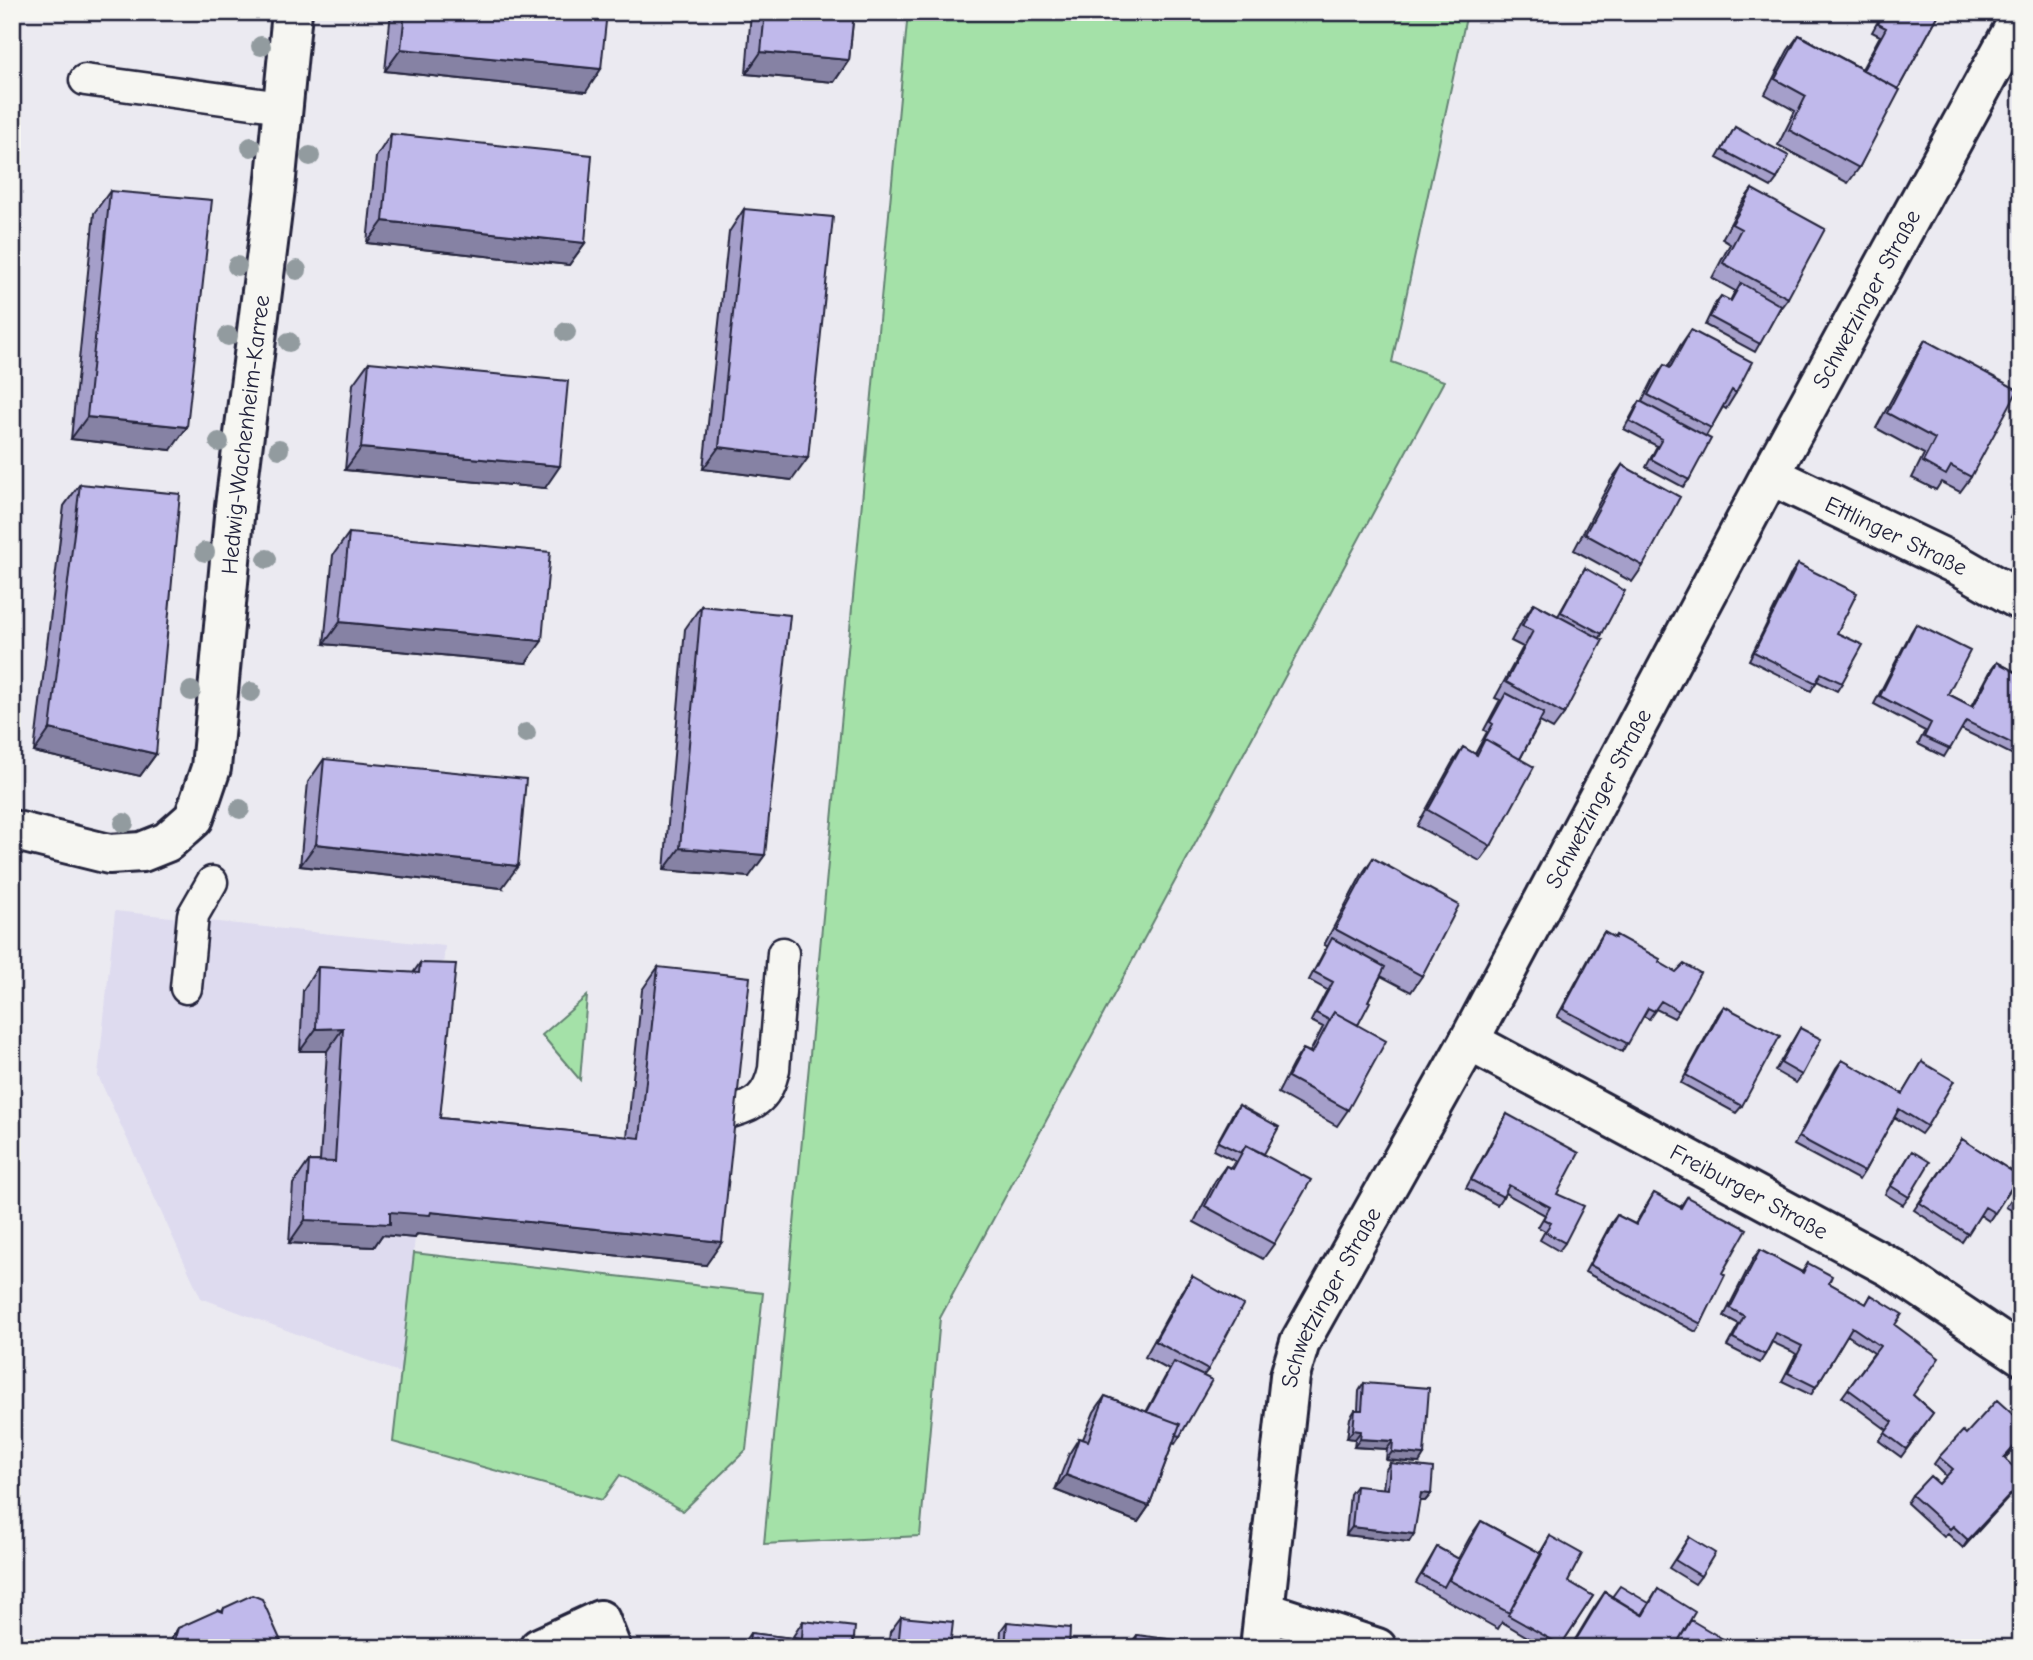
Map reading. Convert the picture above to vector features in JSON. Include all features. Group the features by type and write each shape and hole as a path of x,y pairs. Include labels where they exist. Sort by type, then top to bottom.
{"street":[{"name":"Hedwig-Wachenheim-Karree","path":"12,830 109,854 142,852 167,842 194,818 211,768 236,506 292,12"},
{"name":"Schwetzinger Straße","path":"1260,1648 1290,1376 1300,1342 1469,1041 1770,475 2021,15"},
{"name":"Ettlinger Straße","path":"1770,475 1962,567 2021,601"},
{"name":"Freiburger Straße","path":"1469,1041 1890,1267 2021,1355"},
{"path":"1264,1611 1377,1648"},
{"path":"539,1648 606,1634"}],"lane":[{"path":"85,80 282,107"},
{"path":"186,988 193,915 212,882"},
{"path":"731,1112 747,1108 761,1098 771,1085 783,953"}],"shaded area":[{"path":"115,911 445,946 401,1373 201,1298 98,1076"}],"green space":[{"path":"908,12 1471,12 1465,22 1392,362 1444,381 940,1318 920,1536 764,1544"},
{"path":"587,996 580,1080 542,1035"},
{"path":"414,1253 763,1293 746,1450 683,1511 620,1475 602,1500 393,1442"}],"building":[{"path":"405,12 607,12 601,69 401,49"},
{"path":"765,12 854,12 849,60 761,52"},
{"path":"1884,12 1940,12 1898,89 1863,70 1886,28 1878,24"},
{"path":"1799,35 1900,90 1859,168 1789,130 1806,96 1775,79"},
{"path":"1735,127 1789,156 1777,179 1722,150"},
{"path":"391,134 592,155 585,243 383,221"},
{"path":"1752,189 1825,229 1788,298 1723,263 1741,229 1732,224"},
{"path":"110,191 212,200 187,427 87,417"},
{"path":"744,209 833,217 808,458 719,447"},
{"path":"1741,283 1781,306 1760,344 1710,317 1721,296 1731,301"},
{"path":"1691,330 1752,362 1736,393 1732,390 1711,428 1648,395 1664,365 1670,368"},
{"path":"1925,340 2018,390 1971,477 1951,466 1946,475 1923,462 1935,439 1887,413"},
{"path":"369,362 568,381 560,466 361,448"},
{"path":"1640,401 1711,439 1689,480 1651,459 1662,439 1630,421"},
{"path":"1622,465 1680,497 1643,566 1585,534"},
{"path":"80,484 180,494 156,754 50,729"},
{"path":"349,533 550,552 542,641 340,622"},
{"path":"1798,564 1857,593 1837,633 1863,645 1842,683 1821,673 1816,683 1754,652"},
{"path":"1585,568 1625,591 1602,634 1561,612"},
{"path":"1534,603 1603,640 1564,714 1506,682 1533,631 1522,626"},
{"path":"701,606 790,615 765,855 680,848"},
{"path":"1916,624 1970,651 1948,694 1973,707 1997,662 2021,675 2021,748 1966,721 1950,749 1924,737 1931,723 1880,696"},
{"path":"1506,693 1544,713 1520,759 1485,739 1480,747"},
{"path":"1485,739 1534,767 1491,846 1428,810 1463,747 1477,755"},
{"path":"324,759 526,779 518,866 316,844"},
{"path":"1373,858 1459,905 1422,976 1335,929"},
{"path":"1604,932 1615,938 1616,935 1660,959 1659,962 1676,972 1684,964 1700,973 1679,1011 1661,1001 1654,1011 1648,1008 1628,1044 1563,1009"},
{"path":"1332,938 1385,967 1358,1025 1334,1012 1329,1020 1316,1013 1333,982 1314,972"},
{"path":"420,963 456,964 440,1118 640,1138 658,967 750,977 722,1242 431,1212 430,1215 390,1212 390,1224 305,1220 309,1161 335,1162 343,1028 316,1029 318,967 419,973"},
{"path":"1724,1006 1780,1036 1742,1106 1686,1075"},
{"path":"1334,1012 1386,1041 1348,1110 1288,1077 1303,1049 1312,1054"},
{"path":"1800,1028 1821,1039 1802,1075 1781,1063"},
{"path":"1842,1060 1903,1094 1922,1062 1954,1081 1927,1126 1899,1109 1864,1172 1799,1137"},
{"path":"1239,1105 1279,1127 1264,1154 1246,1145 1241,1153 1218,1142"},
{"path":"1507,1114 1579,1153 1557,1194 1584,1206 1565,1243 1545,1232 1551,1223 1543,1219 1550,1207 1509,1185 1503,1197 1471,1180"},
{"path":"1962,1139 2019,1176 1995,1213 1985,1207 1968,1234 1920,1203"},
{"path":"1246,1145 1311,1180 1274,1244 1205,1206 1226,1166 1233,1169"},
{"path":"1912,1151 1930,1162 1909,1197 1891,1186"},
{"path":"2021,1185 2021,1205 2012,1199"},
{"path":"1654,1193 1681,1208 1687,1197 1747,1229 1722,1273 1725,1275 1701,1324 1590,1265 1617,1215 1636,1225"},
{"path":"1760,1250 1803,1273 1808,1263 1832,1276 1829,1283 1866,1304 1871,1295 1902,1314 1895,1325 1939,1358 1913,1395 1933,1413 1906,1449 1885,1433 1893,1422 1848,1389 1880,1346 1852,1327 1816,1387 1788,1373 1802,1346 1776,1333 1765,1355 1733,1338 1744,1316 1730,1308"},
{"path":"1192,1276 1243,1305 1208,1370 1155,1341"},
{"path":"1174,1362 1212,1380 1180,1436 1176,1435 1180,1424 1147,1412"},
{"path":"1364,1383 1429,1388 1424,1455 1392,1452 1393,1441 1360,1439 1361,1431 1353,1430 1355,1410 1362,1410"},
{"path":"1105,1396 1180,1424 1149,1506 1066,1475 1079,1438 1088,1441"},
{"path":"1997,1400 2021,1422 2021,1439 2004,1458 2021,1474 2021,1483 1968,1540 1953,1526 1950,1529 1912,1495 1930,1476 1939,1484 1953,1469 1939,1457 1963,1431 1966,1434"},
{"path":"1390,1463 1433,1468 1431,1494 1421,1493 1414,1534 1352,1527 1356,1486 1388,1489"},
{"path":"1481,1521 1542,1554 1509,1613 1449,1580"},
{"path":"1550,1536 1582,1554 1568,1581 1593,1596 1561,1645 1508,1615"},
{"path":"1689,1537 1715,1553 1701,1576 1675,1560"},
{"path":"1437,1547 1459,1559 1444,1587 1422,1575"},
{"path":"1620,1586 1649,1603 1642,1615 1612,1597"},
{"path":"1658,1589 1695,1612 1674,1648 1582,1648 1574,1643 1605,1592 1643,1615"},
{"path":"252,1595 262,1599 284,1648 179,1648 175,1638 178,1628 218,1610 223,1612 224,1608"},
{"path":"901,1617 953,1622 950,1648 898,1648"},
{"path":"1691,1620 1723,1639 1718,1648 1674,1648"},
{"path":"803,1621 855,1627 853,1648 749,1648 750,1633 802,1639"},
{"path":"1007,1622 1070,1628 1069,1648 1005,1648"},
{"path":"1137,1635 1199,1643 1199,1648 1135,1648"},
{"path":"1756,1638 1769,1648 1749,1648"},
{"path":"703,1644 737,1648 702,1648"}]}
